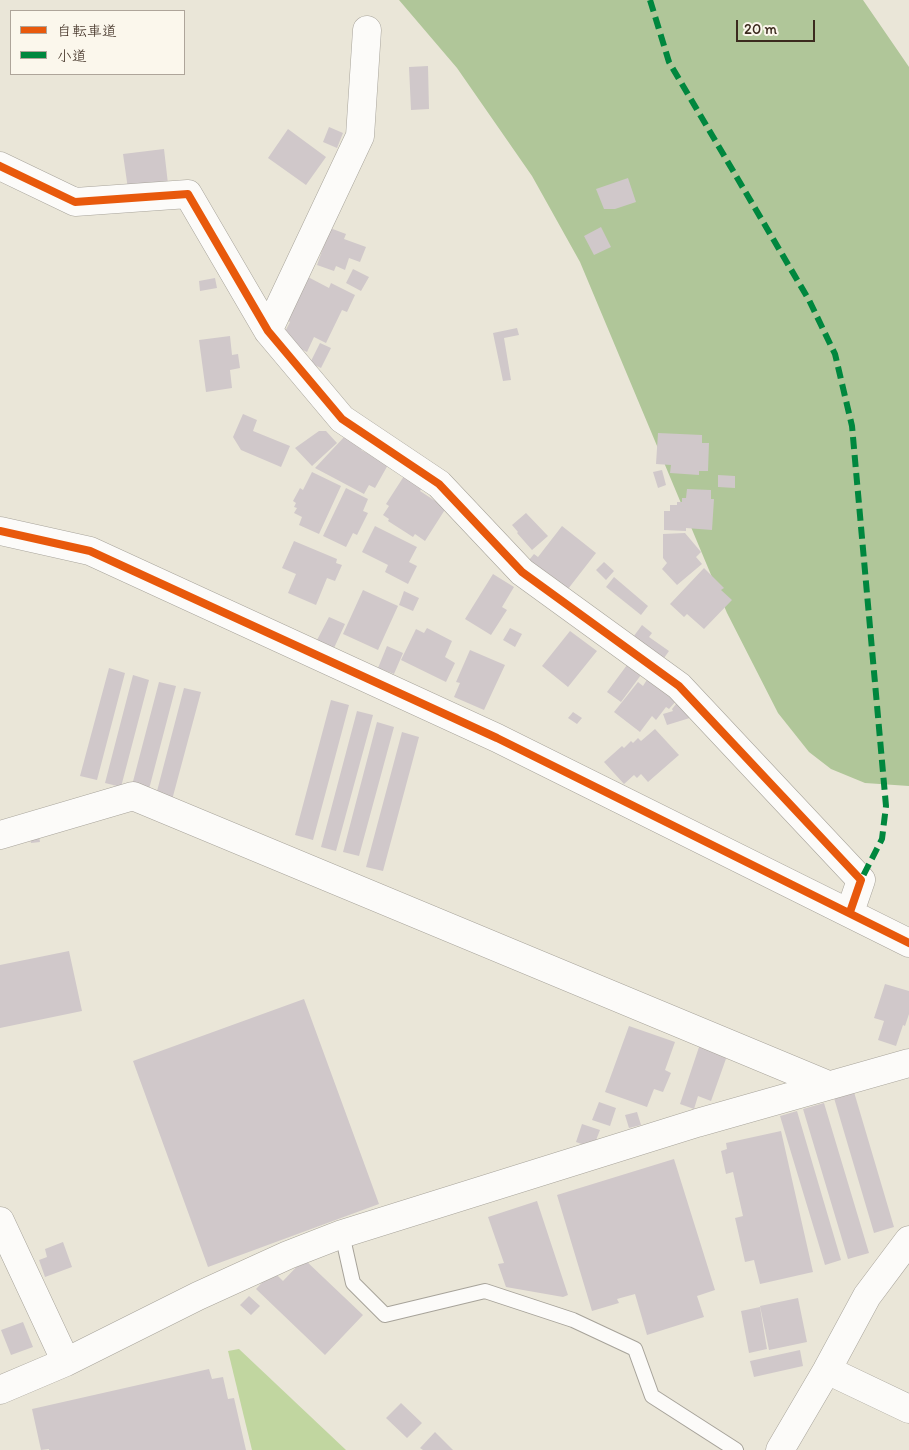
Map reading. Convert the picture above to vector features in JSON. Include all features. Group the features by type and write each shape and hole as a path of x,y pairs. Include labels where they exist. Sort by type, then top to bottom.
{"street":[{"path":"268,331 360,136 367,30"},
{"path":"0,166 75,202 188,194 268,331 342,419 439,484 522,572 679,686 861,880 850,912"},
{"path":"0,531 90,551 496,738 850,912 909,943"},
{"path":"0,835 133,796 828,1085"},
{"path":"0,1390 66,1362 198,1296 288,1255 342,1234 697,1123 909,1063"},
{"path":"0,1221 66,1362"},
{"path":"780,1450 827,1370 867,1296 909,1240"},
{"path":"827,1370 909,1409"}],"lane":[{"path":"342,1234 353,1283 385,1315 485,1291 573,1320 635,1349 652,1396 736,1450"}],"green space":[{"path":"399,0 863,0 909,67 909,786 865,783 831,769 809,752 778,713 727,613 580,262 532,176 457,68"},
{"path":"239,1349 346,1450 252,1450 228,1351"}],"building":[{"path":"428,66 429,109 411,110 409,67"},
{"path":"329,127 343,133 337,148 323,142"},
{"path":"288,129 326,157 306,185 268,158"},
{"path":"164,149 168,184 128,189 123,154"},
{"path":"628,178 636,202 615,209 604,209 596,189"},
{"path":"601,227 611,247 594,255 584,236"},
{"path":"330,228 346,234 344,239 366,247 360,262 349,258 345,270 336,266 334,271 317,265"},
{"path":"353,269 369,277 361,291 346,283"},
{"path":"308,277 329,288 331,283 355,295 347,312 342,310 326,343 314,337 307,352 281,339 290,322 287,320"},
{"path":"215,278 217,288 200,291 199,281"},
{"path":"517,328 519,335 504,338 511,380 503,381 493,333"},
{"path":"230,336 232,355 238,354 240,368 230,370 232,388 206,392 199,340"},
{"path":"320,343 331,348 321,368 310,363"},
{"path":"243,414 257,420 253,431 290,446 281,467 241,450 233,437"},
{"path":"319,431 326,431 337,443 312,466 295,448"},
{"path":"658,433 702,435 702,443 709,443 708,471 699,471 699,475 670,473 671,465 656,464"},
{"path":"346,435 364,445 361,450 389,463 375,488 369,485 364,494 315,468"},
{"path":"662,470 666,485 658,488 653,472"},
{"path":"312,472 341,486 319,534 299,525 302,517 294,513 297,508 294,507 296,503 293,501 300,488 303,490"},
{"path":"406,473 424,484 420,491 446,508 425,541 415,534 413,537 388,521 389,519 383,515 389,506 386,504"},
{"path":"718,475 735,476 735,488 718,487"},
{"path":"346,488 368,499 363,511 368,513 357,535 353,533 346,547 323,536"},
{"path":"687,489 711,490 711,499 714,499 712,530 686,528 686,531 664,530 664,511 670,511 670,505 677,505 677,502 682,502 682,498 686,498"},
{"path":"526,513 548,536 532,550 512,525"},
{"path":"375,526 417,547 409,562 417,566 408,584 385,572 388,565 362,552"},
{"path":"562,526 596,553 568,589 561,583 555,591 524,566 534,554 538,557"},
{"path":"685,533 701,552 696,557 702,564 677,585 662,569 667,563 663,558 663,534"},
{"path":"294,541 337,559 336,563 342,565 335,581 327,578 316,605 288,593 296,574 282,568"},
{"path":"604,562 614,571 606,580 596,570"},
{"path":"704,568 724,588 721,590 732,600 704,629 687,614 684,617 670,604"},
{"path":"493,574 514,587 502,607 507,610 491,635 465,619"},
{"path":"614,577 648,606 641,615 606,587"},
{"path":"363,590 398,606 378,650 343,634"},
{"path":"404,591 419,598 413,611 399,605"},
{"path":"329,617 345,624 334,648 317,640"},
{"path":"642,625 652,633 649,637 669,651 659,665 628,644"},
{"path":"427,628 452,641 445,657 455,663 446,682 401,660 416,629 424,633"},
{"path":"510,628 522,634 515,647 503,640"},
{"path":"570,631 597,651 568,687 542,666"},
{"path":"387,646 403,653 394,674 378,668"},
{"path":"470,650 505,665 484,710 454,697 460,683 456,682"},
{"path":"627,665 641,675 621,702 607,692"},
{"path":"109,668 125,673 97,780 80,776"},
{"path":"133,675 149,680 121,787 105,783"},
{"path":"648,678 677,700 669,709 666,707 656,720 652,716 640,732 614,712 638,682 643,686"},
{"path":"159,682 176,686 148,793 131,789"},
{"path":"184,688 201,692 172,800 156,795"},
{"path":"680,699 693,717 667,725 663,714 673,711 672,709"},
{"path":"331,700 349,705 313,840 295,835"},
{"path":"357,711 373,715 336,851 321,847"},
{"path":"573,712 582,718 577,724 568,718"},
{"path":"377,722 394,727 359,856 343,852"},
{"path":"655,729 679,755 648,782 641,774 637,778 634,775 624,784 604,762 622,746 624,748 631,741 633,743 638,738 641,741"},
{"path":"402,732 419,737 383,871 366,867"},
{"path":"38,831 40,842 31,843 29,832"},
{"path":"69,951 82,1011 0,1028 0,965"},
{"path":"885,984 909,991 909,1014 896,1046 878,1040 884,1021 874,1018"},
{"path":"304,999 379,1204 208,1267 133,1061"},
{"path":"629,1026 675,1042 665,1070 671,1073 663,1092 654,1089 647,1107 605,1092"},
{"path":"700,1044 728,1053 711,1101 698,1096 694,1109 680,1104"},
{"path":"854,1092 894,1227 874,1233 834,1098"},
{"path":"599,1102 616,1108 610,1126 592,1120"},
{"path":"824,1103 869,1253 848,1259 803,1109"},
{"path":"797,1111 841,1260 825,1265 780,1116"},
{"path":"637,1112 641,1125 629,1128 625,1115"},
{"path":"582,1124 600,1130 593,1148 576,1142"},
{"path":"781,1131 813,1272 760,1284 754,1260 745,1262 735,1218 743,1216 733,1172 726,1174 721,1151 727,1149 726,1143"},
{"path":"674,1159 715,1290 697,1296 704,1317 647,1335 635,1294 617,1299 619,1303 592,1311 557,1195"},
{"path":"537,1201 568,1295 563,1297 506,1287 498,1264 504,1263 488,1217"},
{"path":"63,1242 72,1267 45,1277 39,1260 47,1257 45,1249"},
{"path":"304,1259 363,1315 325,1355 256,1289 273,1271 283,1281"},
{"path":"249,1296 260,1306 251,1315 240,1305"},
{"path":"798,1298 807,1342 769,1350 760,1306"},
{"path":"760,1307 767,1349 749,1353 741,1311"},
{"path":"23,1322 33,1347 11,1355 1,1330"},
{"path":"800,1350 803,1366 754,1377 750,1361"},
{"path":"209,1369 212,1379 223,1377 228,1399 234,1398 246,1450 41,1450 32,1409"},
{"path":"401,1403 422,1423 407,1438 386,1418"},
{"path":"435,1432 453,1450 423,1450 420,1448"}],"marked path":[{"path":"650,0 669,62 809,300 835,354 852,426 886,806 882,839 861,880"}],"cycle path":[{"path":"0,166 75,202 188,194 268,331 342,419 439,484 522,572 679,686 861,880 850,912"},
{"path":"0,531 90,551 497,738 909,943"}]}
